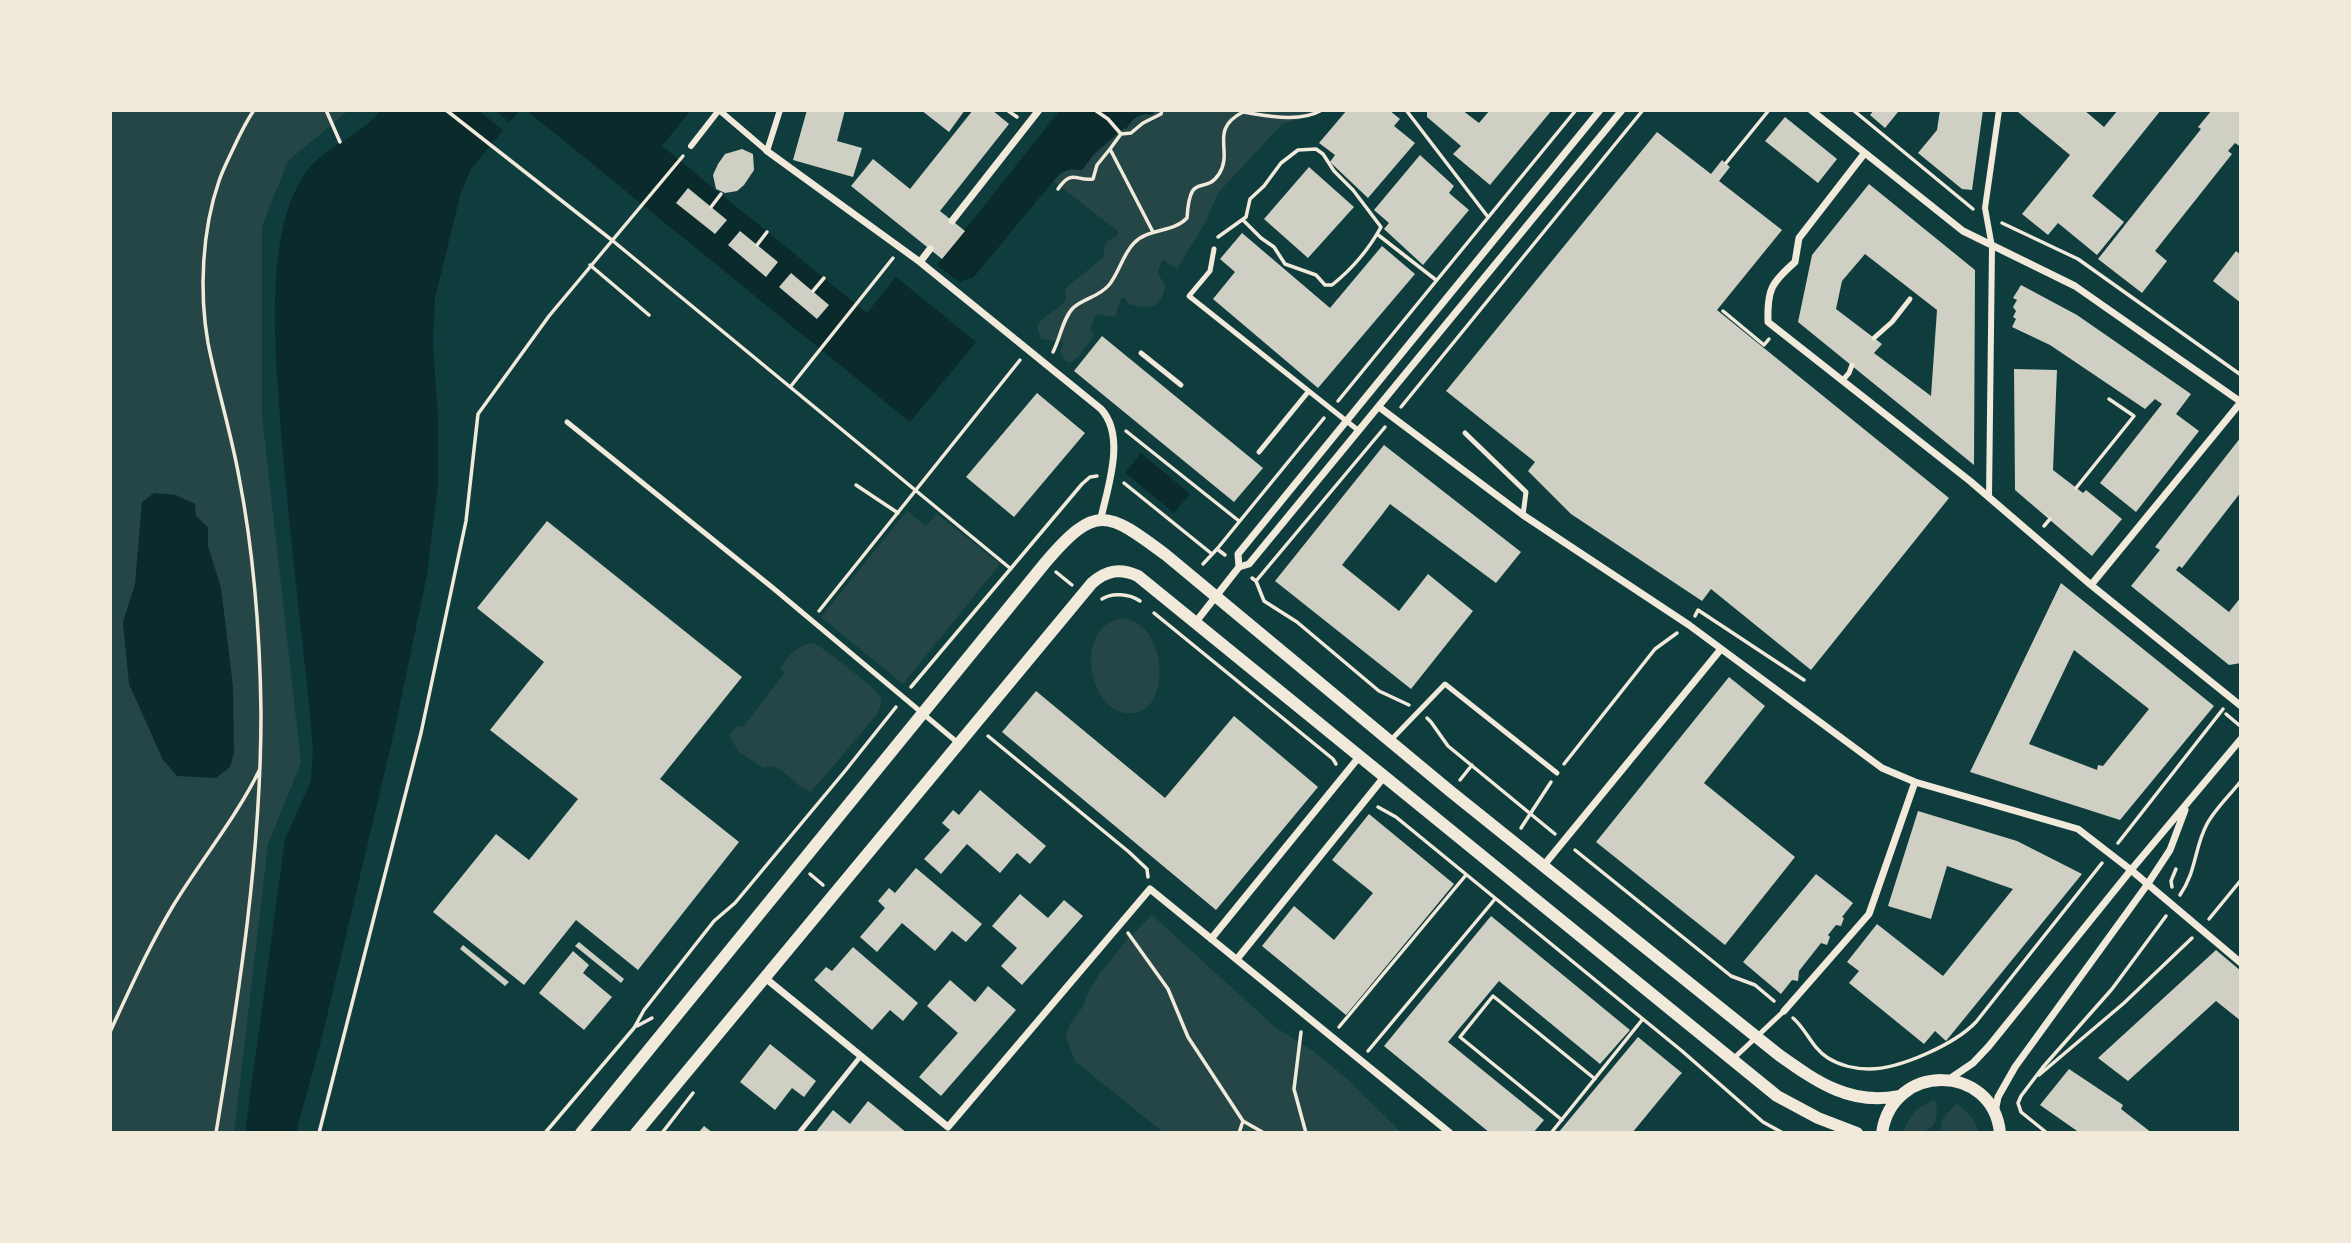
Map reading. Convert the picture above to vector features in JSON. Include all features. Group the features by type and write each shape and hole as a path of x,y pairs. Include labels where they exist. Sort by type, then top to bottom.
{"street":[{"path":"691,146 719,110 768,151 920,262 1030,349 1109,417 1114,443 1101,518"},
{"path":"768,151 780,110"},
{"path":"952,221 1039,110"},
{"path":"1239,567 1238,554 1600,110"},
{"path":"1195,623 1239,567 1249,564 1622,110"},
{"path":"1811,110 1964,232 2075,286 2241,402 2091,585"},
{"path":"1989,497 1992,247 1985,208 1999,110"},
{"path":"1864,153 1799,238 1795,262 1775,279 1767,302 1768,322 1989,497 2091,585 2241,706"},
{"path":"920,262 930,249"},
{"path":"1379,407 1523,515 1689,625 1882,768 1915,782 2078,829 2241,963"},
{"path":"581,1133 1045,563 1062,543 1082,526 1101,518 1120,523 1135,532 1756,1037 1821,1084 1864,1099 1880,1100 1899,1096 1922,1082 1948,1080 1962,1083 1975,1090 1994,1112 2002,1131"},
{"path":"636,1133 1083,593 1103,573 1115,570 1128,571 1138,576 1777,1096 1818,1118 1857,1133"},
{"path":"1545,865 1721,649"},
{"path":"1948,1080 1973,1063 1989,1046 2241,739"},
{"path":"1211,939 1359,757"},
{"path":"1237,959 1384,777"},
{"path":"1784,1011 1869,914 1915,782"},
{"path":"1994,1112 1998,1097 2015,1067 2170,850 2189,801"},
{"path":"764,977 948,1127 1150,889 1450,1133"},
{"path":"1882,1133 1888,1111 1899,1096"}],"lane":[{"path":"1214,249 1210,271 1189,296 1359,431"},
{"path":"1874,338 1910,299"},
{"path":"1141,353 1181,386"},
{"path":"1842,381 1852,366"},
{"path":"1259,452 1308,392"},
{"path":"566,422 958,743"},
{"path":"1465,433 1526,492 1523,515"},
{"path":"1390,741 1445,684 1557,773"},
{"path":"1733,1059 1784,1011"},
{"path":"799,1133 860,1057"}],"path":[{"path":"216,1133 240,988 255,843 261,710 256,603 239,477 208,341 203,283 205,243 219,181 254,110"},
{"path":"326,110 340,142"},
{"path":"446,110 613,241 1011,569"},
{"path":"1095,110 1108,118 1121,134"},
{"path":"1058,188 1066,178 1093,179 1097,165 1121,134 1137,129 1161,114 1162,110"},
{"path":"1047,363 1074,307 1097,296 1108,287 1134,243 1153,232 1183,223 1187,218 1190,193 1195,186 1214,180 1219,174 1223,165 1224,129 1236,113 1297,118 1311,116 1322,110"},
{"path":"1406,110 1488,218"},
{"path":"1217,549 1576,110"},
{"path":"1256,581 1643,110"},
{"path":"1726,163 1769,110"},
{"path":"1853,110 1974,210 2078,259 2241,375"},
{"path":"319,1133 421,733 466,521 478,414 548,316 691,146"},
{"path":"1110,149 1153,232"},
{"path":"1214,249 1218,238 1243,220 1249,210 1250,199 1270,179 1281,163 1298,150 1316,149 1324,155 1334,171 1381,226 1372,243 1345,275 1332,285 1325,285 1316,275 1287,265 1274,247 1243,220"},
{"path":"711,207 721,194"},
{"path":"757,245 767,232"},
{"path":"1377,234 1436,280"},
{"path":"791,386 900,248"},
{"path":"590,265 649,316"},
{"path":"813,292 824,278"},
{"path":"1723,312 1764,345 1767,342"},
{"path":"811,621 1030,349"},
{"path":"2076,488 2134,416 2109,398"},
{"path":"1109,417 1239,521"},
{"path":"856,485 898,513"},
{"path":"1027,549 1095,605 1106,596 1123,594 1142,602"},
{"path":"1149,607 1333,758 1344,777"},
{"path":"1529,813 1557,773 1655,649 1689,625 1698,610 1804,680"},
{"path":"2222,710 2241,727"},
{"path":"988,736 1129,852 1147,869 1150,889"},
{"path":"1455,786 1472,765"},
{"path":"110,1032 137,973 173,906 248,793 260,767"},
{"path":"2047,1133 2021,1112 2018,1103 2032,1081 2112,989 2173,906 2191,879 2208,823 2241,781"},
{"path":"1367,799 1396,817 1763,1122 1783,1133"},
{"path":"1331,1036 1466,876"},
{"path":"2032,1081 2124,1003 2188,943 2241,880"},
{"path":"740,897 740,909"},
{"path":"1361,1060 1494,899"},
{"path":"1127,931 1168,989 1188,1037 1243,1121 1264,1133"},
{"path":"1562,1120 1460,1037 1493,996 1594,1079"},
{"path":"635,1027 652,1018"},
{"path":"1552,1133 1643,1020"},
{"path":"1301,1032 1294,1089 1306,1133"},
{"path":"1239,1133 1243,1121"}],"shaded area":[{"path":"110,110 349,110 288,161 262,226 262,416 301,763 268,844 234,1133 110,1133"},
{"path":"381,110 520,110 471,169 461,192 435,298 433,343 438,418 438,484 427,575 395,728 322,1037 296,1133 245,1133 285,839 311,781 313,748 282,441 275,341 277,268 282,233 291,202 304,175 321,156 363,127"},
{"path":"526,110 691,110 662,146 867,313 896,277 976,342 910,422"},
{"path":"1060,110 1154,112 1152,115 1143,114 1134,119 1126,129 1094,154 1082,170 1071,169 1060,173 973,278 961,283 937,265"},
{"path":"1154,110 1328,110 1282,124 1218,193 1205,223 1177,269 1163,259 1159,270 1165,286 1162,298 1155,305 1144,307 1129,304 1124,297 1115,317 1096,314 1090,330 1094,335 1079,356 1070,363 1065,361 1060,351 1063,342 1041,339 1037,326 1066,300 1065,291 1069,285 1103,258 1106,242 1118,235 1118,231 1053,181 1067,170 1082,170 1094,154 1124,127 1126,129 1139,115 1150,114"},
{"path":"1141,453 1190,494 1174,513 1125,473"},
{"path":"154,493 176,495 195,504 196,516 208,527 208,546 221,588 233,686 234,753 230,767 216,778 177,776 163,760 129,684 123,622 135,584 142,502"},
{"path":"907,511 926,526 937,514 1000,564 903,684 821,617"},
{"path":"1124,618 1135,622 1150,637 1160,671 1155,696 1147,707 1138,712 1122,712 1108,704 1098,690 1092,672 1091,654 1096,637 1107,624"},
{"path":"814,643 868,684 880,696 881,702 878,713 811,792 776,767 763,768 739,752 729,736 738,725 743,727 785,672 780,669 790,655 798,648"},
{"path":"1152,915 1275,1027 1313,1051 1345,1077 1402,1133 1164,1133 1075,1061 1066,1037 1070,1024 1082,1008 1100,973"},
{"path":"1935,1100 1935,1123 1920,1132 1903,1133 1915,1112"},
{"path":"1957,1103 1974,1120 1979,1133 1940,1133 1943,1118"}],"pier":[{"path":"478,110 495,110 509,122 516,116 519,118 507,133"}],"building":[{"path":"807,110 845,110 837,141 862,148 853,177 793,160"},
{"path":"921,110 965,110 949,132"},
{"path":"973,110 992,110 1009,124 940,211 965,231 942,259 851,186 873,159 910,189"},
{"path":"1347,110 1389,110 1400,119 1394,126 1415,143 1368,198 1330,162 1335,155 1319,143"},
{"path":"1427,110 1462,110 1479,123 1490,110 1552,110 1490,185 1453,154 1461,146 1427,117"},
{"path":"1874,110 1898,112 1885,128 1870,115"},
{"path":"1940,110 1983,110 1972,190 1962,189 1918,153 1937,130"},
{"path":"2084,110 2104,127 2118,110 2161,110 2092,196 2124,222 2097,255 2058,223 2048,235 2022,214 2070,155 2018,112"},
{"path":"2212,110 2241,110 2241,147 2235,143 2228,151 2232,154 2155,251 2167,261 2142,293 2098,259 2201,129 2198,127"},
{"path":"1785,117 1837,159 1818,183 1765,141"},
{"path":"1657,132 1711,174 1722,160 1730,167 1719,181 1782,230 1717,310 1949,498 1811,670 1711,589 1702,601 1571,514 1528,471 1535,462 1446,391"},
{"path":"742,149 753,154 754,170 737,191 725,193 716,189 713,175 718,164 725,154"},
{"path":"1420,155 1454,186 1449,193 1469,210 1423,265 1384,229 1389,223 1374,210"},
{"path":"1309,167 1354,207 1308,258 1264,219"},
{"path":"1869,184 1975,270 1974,465 1798,322 1812,255","holes":["1865,254 1937,310 1931,396 1874,353 1882,344 1836,309 1842,281"]},
{"path":"688,188 727,220 715,234 676,203"},
{"path":"740,231 778,262 766,277 728,245"},
{"path":"1242,233 1330,308 1382,246 1415,274 1318,388 1213,299 1235,272 1220,259"},
{"path":"2236,251 2241,255 2241,303 2213,281"},
{"path":"791,273 829,305 817,319 779,287"},
{"path":"2021,285 2077,315 2191,394 2176,414 2199,431 2136,512 2100,483 2162,404 2155,399 2145,409 2050,345 2012,327 2016,319 2013,317 2016,311 2013,307 2017,300 2013,298"},
{"path":"1102,336 1263,468 1234,502 1074,371"},
{"path":"2014,369 2057,370 2053,470 2083,493 2086,490 2122,519 2092,556 2015,490"},
{"path":"1037,393 1085,433 1014,517 966,477"},
{"path":"2241,437 2241,492 2182,568 2179,566 2176,570 2229,612 2241,597 2241,663 2229,665 2131,586 2160,550 2155,547"},
{"path":"1384,445 1521,552 1496,583 1390,504 1342,565 1399,611 1428,574 1473,611 1411,689 1275,581"},
{"path":"547,521 742,677 660,779 739,842 638,970 576,920 524,985 433,912 496,834 529,860 578,799 490,730 544,662 477,608"},
{"path":"2061,583 2214,706 2120,820 1970,772","holes":["2074,650 2149,709 2103,766 2098,765 2097,770 2029,744"]},
{"path":"1729,677 1765,706 1704,783 1795,857 1725,945 1596,842"},
{"path":"1036,691 1165,798 1234,716 1318,787 1216,910 1002,732"},
{"path":"980,790 1046,846 1030,864 1017,853 1000,873 967,844 941,874 924,859 950,830 942,823 953,810 959,815"},
{"path":"1918,811 2017,841 2082,874 1946,1041 1935,1031 1924,1044 1849,983 1859,971 1847,962 1877,924 1943,976 2013,889 1947,866 1931,919 1888,906"},
{"path":"1369,814 1454,884 1346,1015 1262,946 1294,906 1334,940 1373,893 1332,860"},
{"path":"916,868 982,924 966,942 952,931 935,951 902,923 877,952 860,937 885,908 878,901 889,888 895,893"},
{"path":"1816,874 1853,903 1842,917 1841,926 1836,925 1828,935 1830,937 1827,945 1821,943 1799,971 1798,981 1792,980 1781,994 1743,962"},
{"path":"1020,894 1048,918 1064,900 1083,916 1022,985 1001,966 1017,948 992,926"},
{"path":"1491,916 1630,1030 1600,1064 1499,981 1448,1042 1544,1120 1533,1133 1490,1133 1384,1046"},
{"path":"579,942 624,979 621,983 575,946"},
{"path":"463,945 509,982 505,986 460,949"},
{"path":"853,947 918,1003 903,1021 890,1010 872,1030 814,980 826,967 832,971"},
{"path":"2216,950 2241,971 2241,1021 2216,1001 2128,1081 2098,1058"},
{"path":"573,951 589,965 583,973 612,997 584,1030 539,993"},
{"path":"950,980 975,1002 988,986 1016,1010 941,1096 919,1077 958,1033 927,1006"},
{"path":"1638,1037 1682,1073 1632,1133 1558,1133"},
{"path":"770,1044 816,1081 804,1097 792,1088 775,1110 740,1082"},
{"path":"2069,1069 2123,1105 2121,1109 2152,1133 2080,1133 2040,1105"},
{"path":"868,1101 907,1133 815,1133 833,1110 850,1124"},
{"path":"704,1126 713,1133 698,1133"}]}
